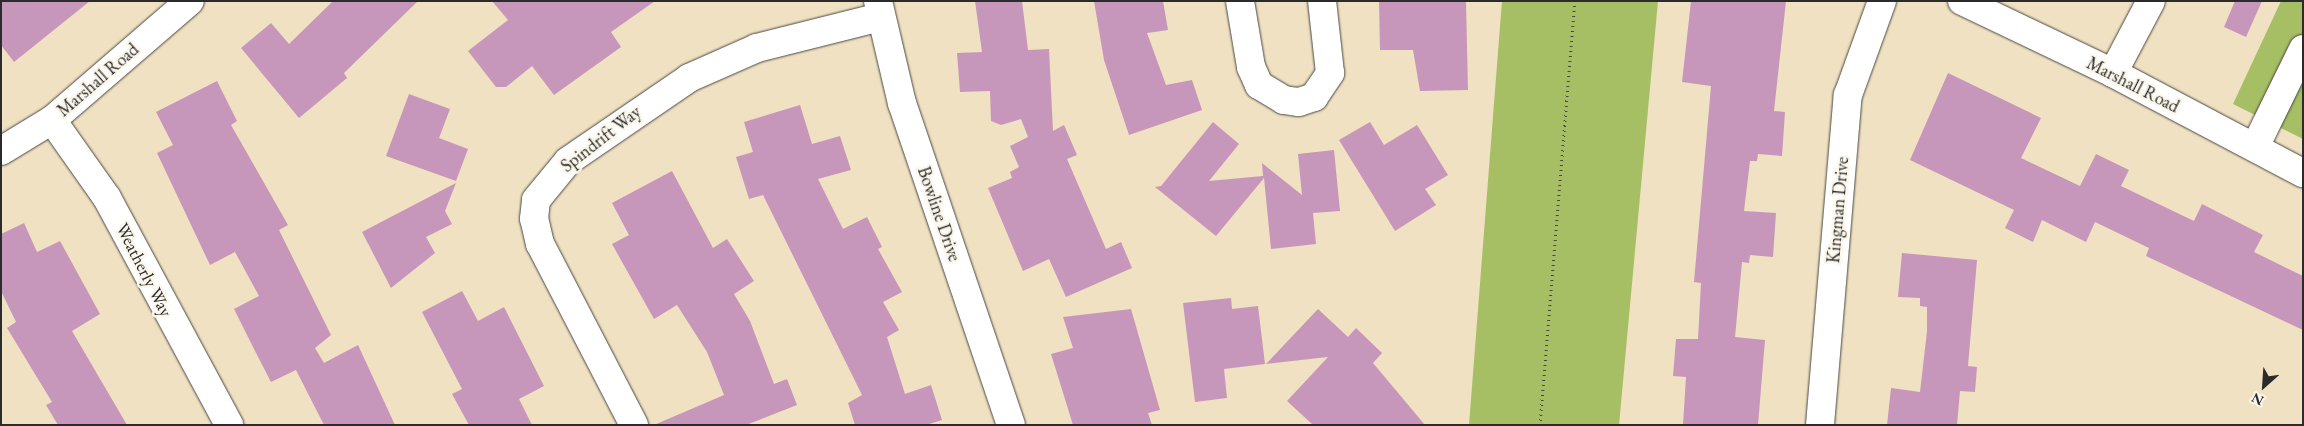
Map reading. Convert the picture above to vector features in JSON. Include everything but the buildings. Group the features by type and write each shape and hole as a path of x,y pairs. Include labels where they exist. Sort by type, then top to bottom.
{"street":[{"name":"Marshall Road","path":"1,151 52,120 190,1"},
{"path":"1240,1 1251,67 1259,85 1284,100 1299,102 1314,96 1330,73 1322,1"},
{"name":"Kingman Drive","path":"1820,425 1848,95 1882,1"},
{"name":"Marshall Road","path":"1962,1 2113,73 2303,173"},
{"path":"2113,73 2151,1"},
{"name":"Spindrift Way","path":"634,425 540,244 534,219 536,200 568,161 689,78 757,48 879,9"},
{"name":"Bowline Drive","path":"879,9 902,103 1011,425"},
{"path":"2255,148 2303,49"},
{"name":"Weatherly Way","path":"52,120 107,198 229,425"}],"path":[{"path":"1540,425 1575,1"}],"green space":[{"path":"1502,1 1658,1 1619,425 1469,425"},
{"path":"2281,1 2303,1 2303,139 2233,104"}]}
